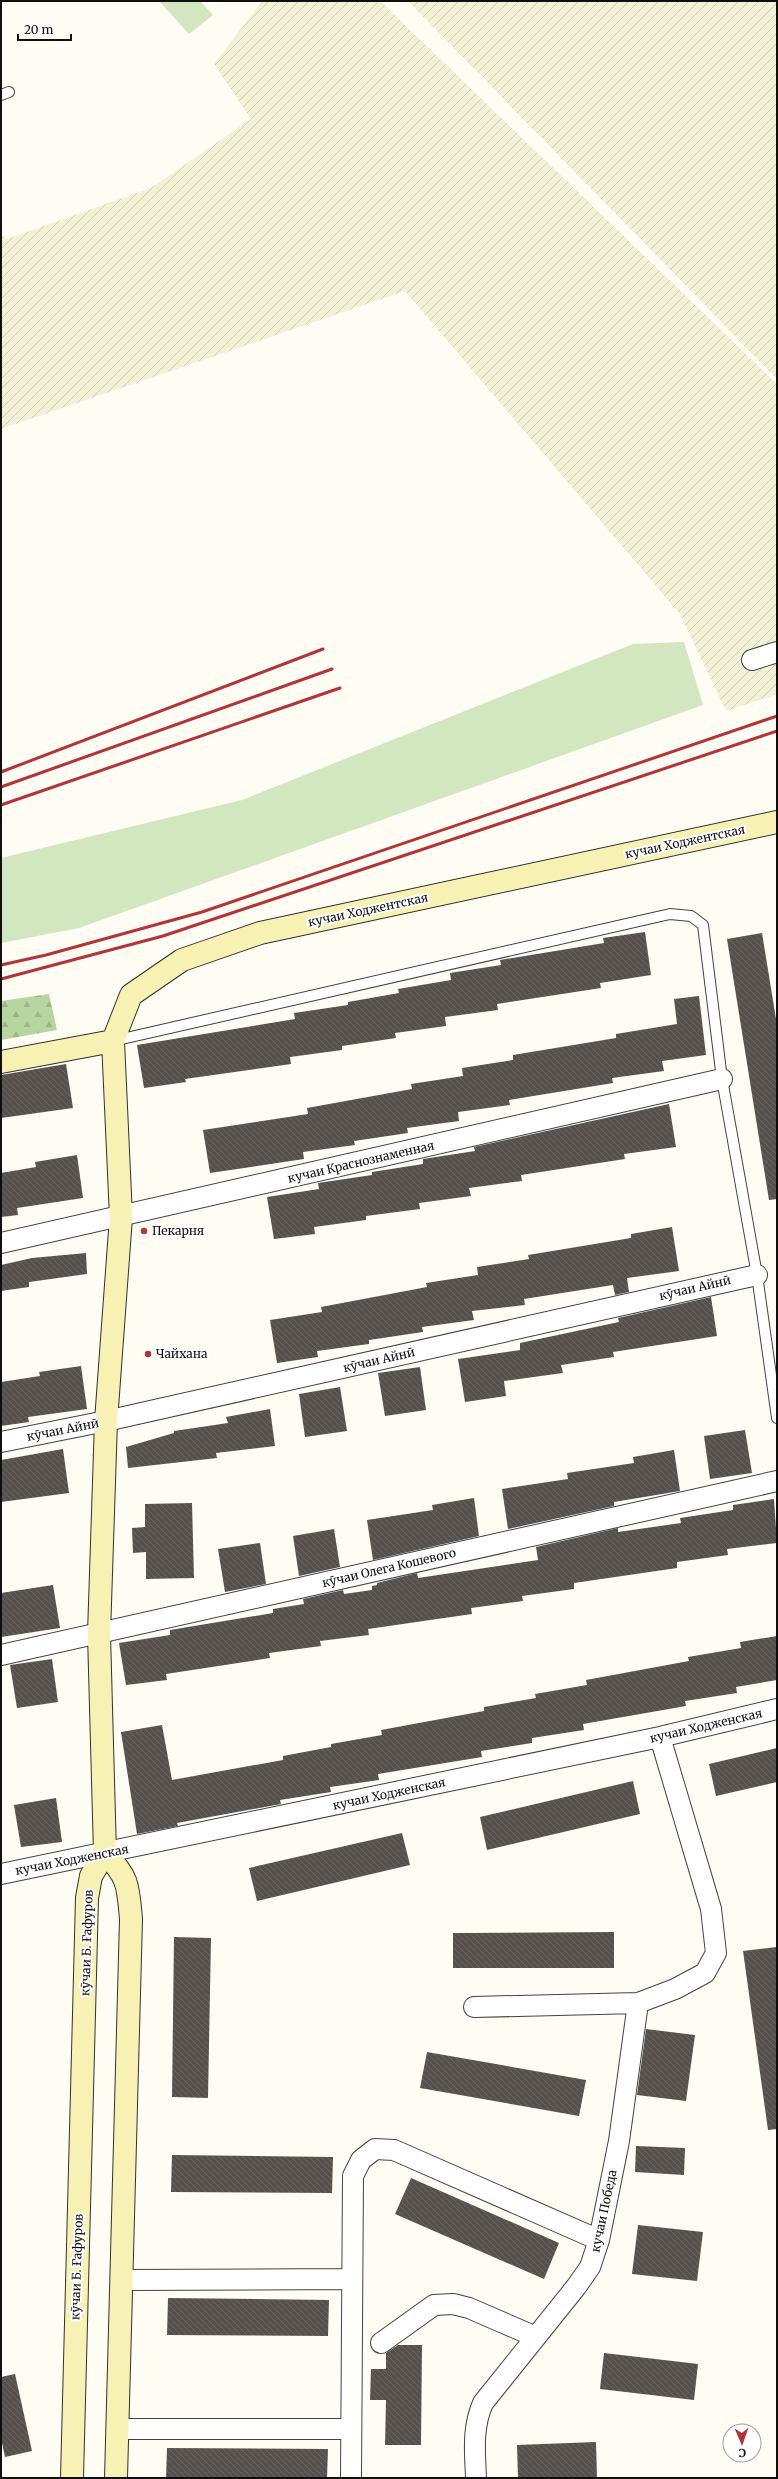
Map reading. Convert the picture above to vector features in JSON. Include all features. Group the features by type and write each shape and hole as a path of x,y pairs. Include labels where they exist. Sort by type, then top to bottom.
{"main road":[{"name":"кучаи Ходжентская","path":"113,1041 131,995 182,960 260,933 777,822"},
{"path":"1,1062 113,1041 121,1217 106,1421 99,1634 105,1853 121,1870 129,1890 131,1920 120,2280 116,2478"},
{"name":"кӯчаи Б. Ғафуров","path":"72,2478 87,1898 90,1876 105,1853"}],"street":[{"path":"752,660 777,652"},
{"name":"кучаи Краснознаменная","path":"1,1243 121,1217 722,1079"},
{"name":"кӯчаи Айнӣ","path":"1,1442 106,1421 757,1274"},
{"name":"кӯчаи Олега Кошевого","path":"1,1655 777,1481"},
{"name":"кучаи Ходженская","path":"1,1874 660,1737 777,1710"},
{"path":"474,2007 638,2003 676,1989 705,1973 716,1953 711,1909 660,1737"},
{"name":"кучаи Победа","path":"476,2478 476,2418 483,2403 590,2267 599,2240 618,2141 638,2003"},
{"path":"351,2478 353,2176 361,2160 375,2149 394,2150 599,2240"},
{"path":"120,2280 352,2279"},
{"path":"381,2343 434,2305 447,2304 469,2308 536,2337"},
{"path":"117,2430 351,2429"}],"lane":[{"path":"113,1041 670,914 690,916 703,925 722,1079 757,1274 777,1418"}],"green space":[{"path":"159,1 200,1 213,15 189,34"},
{"path":"262,1 380,1 777,384 777,694 726,711 680,614 405,291 1,429 1,235 7,239 151,188 251,119 214,64"},
{"path":"408,1 777,1 777,379"},
{"path":"684,642 703,705 79,928 1,943 1,858 242,800 633,644"},
{"path":"49,994 57,1030 1,1040 1,1001"}],"building":[{"path":"645,932 651,975 600,983 601,988 497,1004 498,1010 445,1017 446,1026 395,1033 396,1038 342,1046 342,1050 290,1057 291,1064 185,1079 186,1082 144,1088 137,1045 295,1019 294,1013 348,1005 348,1002 399,993 398,989 451,980 450,973 501,965 500,960 604,943 603,938"},
{"path":"762,933 777,1025 777,1199 769,1200 727,939"},
{"path":"699,996 706,1055 662,1061 664,1071 612,1078 613,1083 509,1100 510,1105 458,1112 459,1121 407,1128 408,1133 354,1141 355,1145 303,1152 304,1159 210,1173 203,1130 308,1114 307,1108 412,1089 411,1084 463,1076 462,1068 513,1060 513,1055 616,1038 616,1034 677,1024 674,999"},
{"path":"66,1064 73,1108 1,1118 1,1075"},
{"path":"669,1104 676,1147 624,1154 625,1159 521,1175 522,1181 469,1188 471,1196 419,1203 420,1209 366,1216 366,1220 314,1227 315,1234 274,1239 267,1197 319,1189 318,1183 372,1175 372,1172 423,1164 423,1159 475,1151 474,1147"},
{"path":"77,1155 83,1198 17,1208 18,1215 1,1217 1,1173 36,1167 35,1162"},
{"path":"672,1227 679,1271 627,1278 629,1292 615,1295 613,1285 524,1299 525,1305 472,1311 474,1320 422,1327 423,1332 369,1340 369,1344 317,1351 318,1357 277,1363 270,1320 322,1312 321,1307 427,1287 426,1283 478,1275 477,1267 529,1259 528,1255 631,1238 631,1234"},
{"path":"86,1253 87,1274 29,1282 29,1287 1,1291 1,1265 32,1258"},
{"path":"711,1297 717,1336 613,1352 614,1357 561,1365 563,1373 504,1381 506,1396 465,1402 458,1359 520,1350 520,1343 619,1322 618,1318"},
{"path":"81,1366 87,1409 28,1417 29,1422 1,1426 1,1382 40,1376 39,1372"},
{"path":"420,1367 426,1410 385,1416 378,1373"},
{"path":"340,1387 347,1431 305,1437 299,1394"},
{"path":"270,1409 275,1446 216,1453 217,1458 128,1468 126,1447 174,1433 174,1431 228,1423 226,1417"},
{"path":"745,1430 752,1473 710,1479 704,1436"},
{"path":"63,1449 69,1493 1,1502 1,1460"},
{"path":"674,1450 680,1491 614,1502 614,1506 508,1529 502,1489 568,1479 567,1473 634,1463 633,1457"},
{"path":"474,1498 479,1536 373,1560 367,1520 433,1510 432,1505"},
{"path":"774,1499 777,1543 727,1549 728,1555 677,1562 677,1568 574,1583 574,1589 522,1596 523,1601 471,1608 472,1614 368,1629 369,1635 320,1641 321,1646 269,1653 270,1658 166,1674 167,1680 126,1685 119,1643 170,1635 170,1630 273,1613 273,1609 304,1604 303,1599 343,1590 344,1594 372,1590 372,1586 377,1585 377,1583 417,1573 418,1578 538,1560 536,1547 618,1528 618,1532 681,1523 680,1518 733,1510 733,1505"},
{"path":"192,1503 194,1578 146,1579 146,1552 133,1553 132,1528 145,1527 145,1504"},
{"path":"334,1529 340,1567 299,1576 293,1536"},
{"path":"260,1543 266,1584 225,1592 218,1549"},
{"path":"53,1585 60,1628 1,1637 1,1593"},
{"path":"777,1636 777,1680 736,1687 737,1693 685,1701 686,1706 583,1724 584,1730 532,1738 532,1743 481,1751 482,1757 378,1774 379,1780 330,1787 331,1792 280,1800 281,1804 177,1823 178,1826 137,1834 121,1732 162,1725 172,1780 283,1760 283,1756 331,1747 331,1744 382,1735 381,1730 484,1711 484,1707 536,1698 535,1694 587,1685 586,1680 689,1661 688,1657 741,1648 740,1642"},
{"path":"52,1659 58,1702 17,1708 10,1665"},
{"path":"777,1748 777,1782 716,1796 709,1764"},
{"path":"633,1781 640,1814 487,1850 480,1817"},
{"path":"56,1798 62,1842 21,1847 14,1805"},
{"path":"402,1833 410,1865 257,1901 249,1868"},
{"path":"614,1932 614,1968 453,1968 453,1933"},
{"path":"174,1937 211,1938 208,2098 172,2097"},
{"path":"777,1947 777,2129 768,2130 743,1951"},
{"path":"646,2029 695,2035 686,2101 637,2095"},
{"path":"427,2052 586,2080 579,2116 420,2088"},
{"path":"636,2146 685,2148 684,2175 635,2172"},
{"path":"172,2155 333,2157 332,2193 171,2192"},
{"path":"411,2178 559,2243 544,2279 395,2214"},
{"path":"638,2225 703,2232 697,2281 632,2274"},
{"path":"168,2298 329,2300 328,2336 167,2335"},
{"path":"398,2345 422,2345 421,2445 385,2445 386,2400 370,2400 371,2369 386,2369 386,2353"},
{"path":"604,2353 698,2364 694,2400 600,2389"},
{"path":"15,2374 32,2451 5,2457 1,2438 1,2377"},
{"path":"596,2442 597,2478 518,2478 517,2445"},
{"path":"167,2448 328,2449 327,2478 166,2478"}],"railway":[{"path":"1,772 323,649"},
{"path":"1,787 332,669"},
{"path":"1,805 340,688"},
{"path":"1,965 46,955 202,912 777,716"},
{"path":"1,979 163,936 777,731"}],"place":[{"name":"Пекарня","path":"144,1231"},
{"name":"Чайхана","path":"148,1354"}]}
